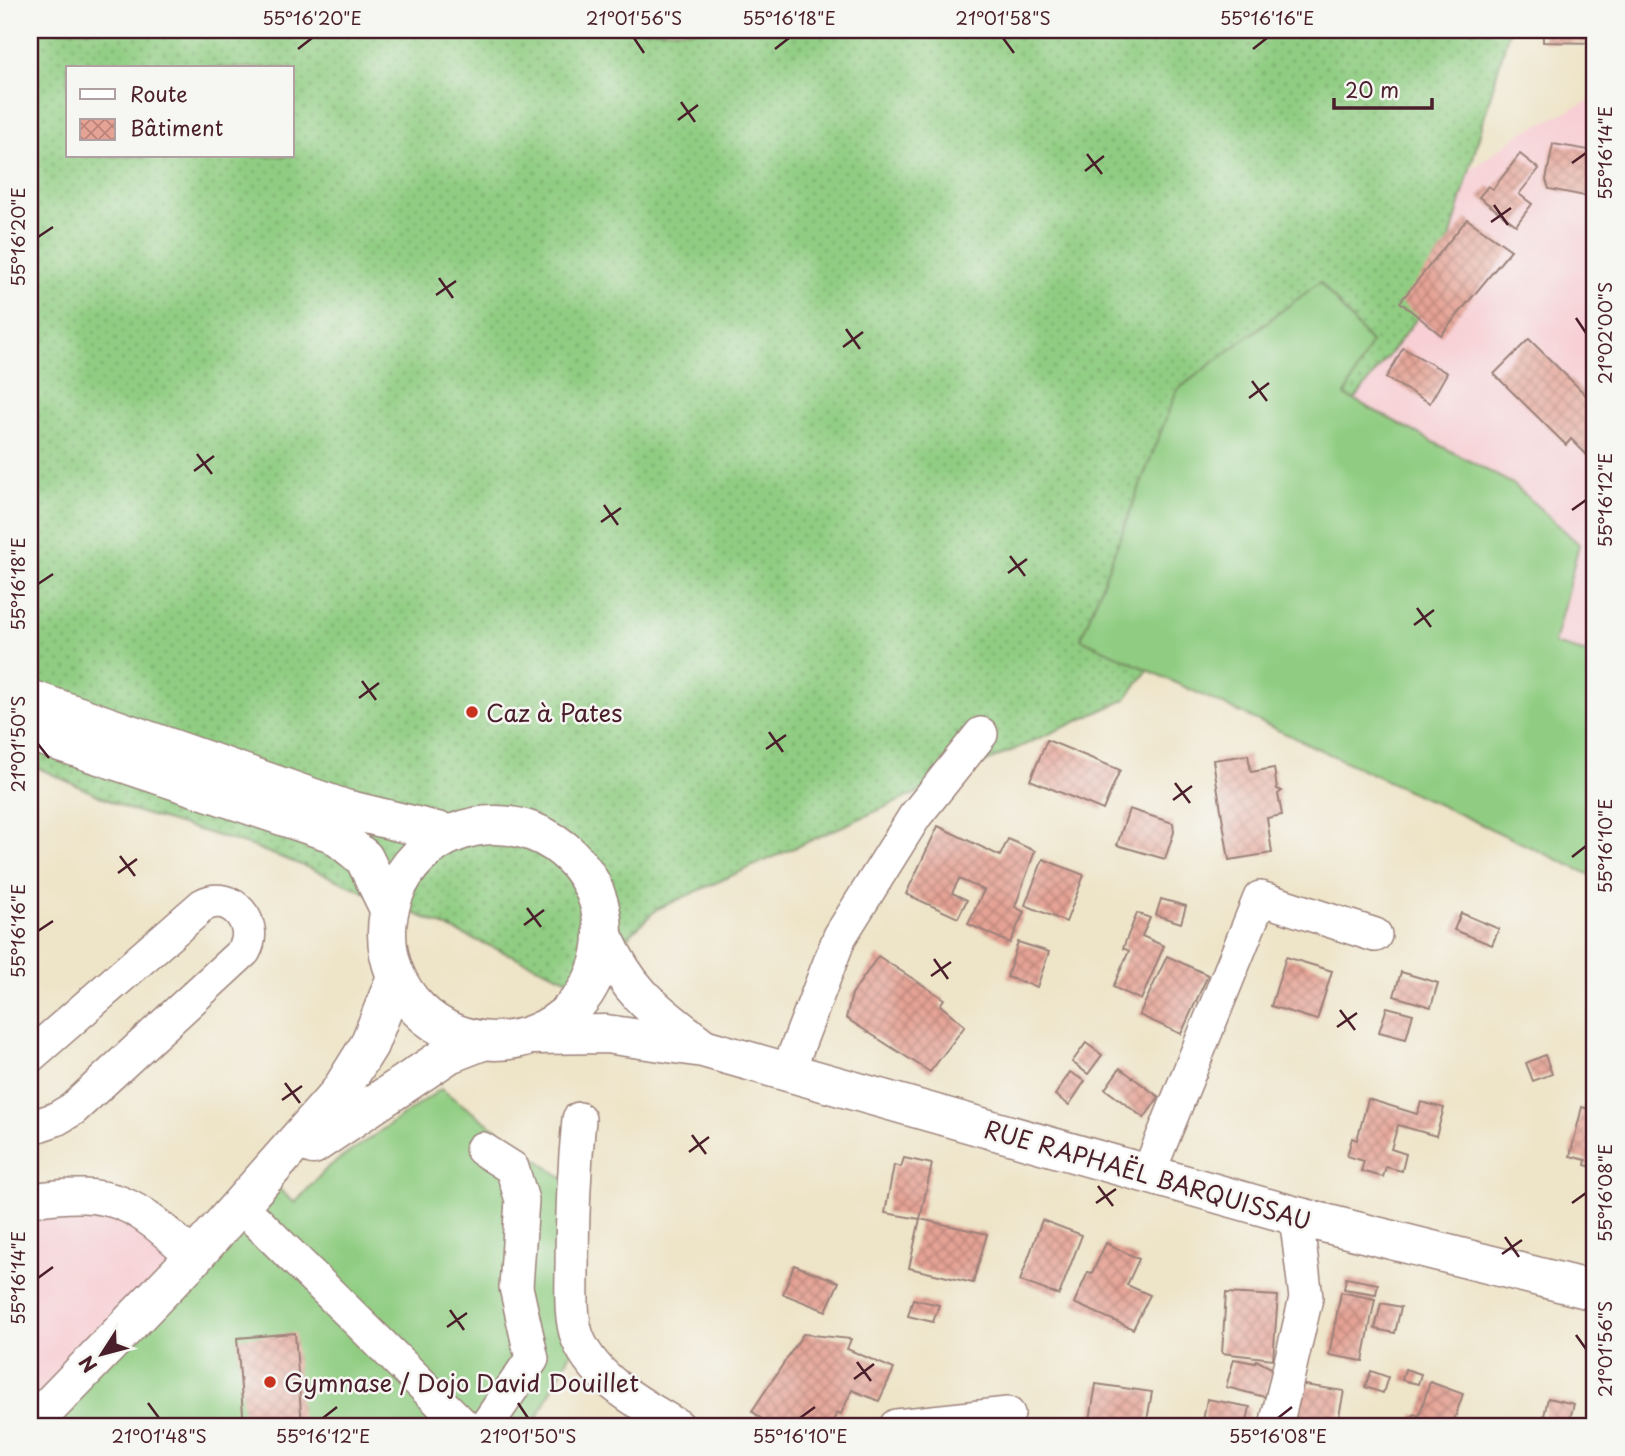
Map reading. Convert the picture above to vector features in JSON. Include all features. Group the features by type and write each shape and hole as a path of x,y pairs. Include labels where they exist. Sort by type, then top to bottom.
{"main road":[{"path":"30,699 345,809 449,834"},
{"path":"30,732 333,833 364,858 389,909"},
{"path":"480,825 512,825 552,841 569,854 589,878 602,908 604,940 598,971 583,998 562,1020 535,1035 508,1042 480,1042 445,1030 415,1008 396,977 387,943 389,909 401,878 422,852 449,834 480,825"},
{"name":"RUE RAPHAËL BARQUISSAU","path":"604,940 619,970 640,999 704,1048"},
{"path":"30,1426 194,1257 338,1093 369,1045 396,977"},
{"name":"RUE RAPHAËL BARQUISSAU","path":"535,1035 606,1034 704,1048 787,1074 1296,1216 1595,1291"},
{"path":"265,1177 413,1076 449,1054 480,1042"}],"street":[{"path":"787,1074 840,936 915,816 981,734"},
{"path":"1148,1174 1259,898 1375,935"},
{"path":"30,1056 204,905 211,901 226,902 244,916 251,930 251,940 244,951 73,1109 56,1119 30,1128"},
{"path":"579,1119 572,1185 572,1297 578,1339 603,1374 638,1402 678,1426"},
{"path":"482,1149 512,1168 522,1200 516,1287 532,1359 486,1426"},
{"path":"30,1199 76,1194 109,1198 138,1209 194,1257"},
{"path":"240,1205 464,1426"},
{"path":"1276,1426 1306,1298 1296,1216"},
{"path":"896,1426 1009,1414"}],"shaded area":[{"path":"1595,98 1595,655 1554,644 1513,484 1345,395 1320,282 1521,133"},
{"path":"76,1194 194,1257 30,1426 30,1200"}],"green space":[{"path":"30,30 1509,30 1434,296 1125,700 657,909 578,984 312,869 248,845 128,809 30,764"},
{"path":"1320,282 1371,343 1345,395 1513,484 1579,544 1554,644 1595,655 1595,877 1081,639 1177,390"},
{"path":"441,1089 572,1185 578,1339 533,1426 30,1426 265,1177 295,1203 327,1168"}],"building":[{"path":"1543,30 1595,30 1595,43 1543,42"},
{"path":"1553,144 1595,151 1595,198 1549,189 1546,180"},
{"path":"1520,154 1539,169 1519,194 1532,204 1516,225 1479,197 1488,186 1493,189"},
{"path":"1467,219 1511,250 1441,335 1400,302"},
{"path":"1529,339 1595,404 1595,463 1571,439 1566,445 1494,374"},
{"path":"1403,348 1447,373 1430,403 1386,378"},
{"path":"1047,740 1120,770 1103,810 1030,780"},
{"path":"1248,755 1251,772 1274,768 1277,789 1282,791 1278,794 1282,815 1267,818 1272,853 1229,860 1213,760"},
{"path":"1129,809 1173,823 1174,832 1165,859 1117,845"},
{"path":"938,826 1000,856 1008,839 1035,851 1015,907 1024,912 1010,943 968,924 984,890 959,879 952,893 967,900 958,918 906,894"},
{"path":"1043,859 1084,875 1066,922 1025,905"},
{"path":"1161,899 1186,906 1181,923 1156,915"},
{"path":"1137,913 1150,918 1142,936 1164,946 1141,1000 1113,987 1129,951 1123,948"},
{"path":"1461,913 1499,929 1492,945 1454,930"},
{"path":"1018,942 1049,952 1037,987 1007,977"},
{"path":"878,956 944,999 940,1005 965,1026 930,1072 846,1018 852,994"},
{"path":"1167,956 1208,975 1181,1034 1139,1015"},
{"path":"1286,957 1332,971 1317,1020 1271,1006"},
{"path":"1401,972 1438,983 1431,1007 1394,996"},
{"path":"1387,1007 1413,1014 1406,1039 1379,1032"},
{"path":"1086,1043 1102,1055 1088,1074 1072,1062"},
{"path":"1545,1055 1552,1074 1533,1081 1526,1063"},
{"path":"1120,1068 1159,1097 1144,1118 1105,1089"},
{"path":"1070,1072 1085,1081 1069,1105 1055,1095"},
{"path":"1368,1099 1417,1114 1421,1102 1444,1108 1436,1136 1398,1125 1391,1149 1406,1154 1402,1171 1386,1167 1383,1177 1361,1171 1364,1161 1347,1156 1352,1138 1357,1140"},
{"path":"1582,1107 1595,1111 1595,1168 1585,1165 1586,1160 1570,1156"},
{"path":"904,1158 932,1164 920,1219 885,1213 894,1165 901,1167"},
{"path":"920,1219 987,1234 973,1283 909,1268"},
{"path":"1042,1220 1082,1235 1059,1295 1020,1281"},
{"path":"1106,1243 1139,1259 1127,1285 1150,1295 1133,1329 1074,1303 1088,1272 1092,1273"},
{"path":"794,1265 839,1282 826,1311 783,1294"},
{"path":"1346,1278 1378,1284 1376,1294 1344,1289"},
{"path":"1341,1292 1375,1299 1363,1361 1329,1355"},
{"path":"1226,1293 1278,1296 1273,1359 1222,1353"},
{"path":"913,1299 939,1305 933,1322 908,1316"},
{"path":"1381,1303 1401,1307 1395,1333 1375,1329"},
{"name":"Gymnase / Dojo David Douillet","path":"295,1333 302,1426 244,1426 237,1338"},
{"path":"803,1334 851,1339 847,1349 894,1369 879,1401 852,1390 841,1414 837,1412 831,1426 770,1426 752,1411"},
{"path":"1234,1359 1255,1363 1256,1360 1273,1369 1265,1397 1226,1387"},
{"path":"1405,1369 1421,1374 1418,1384 1402,1380"},
{"path":"1371,1371 1388,1377 1383,1393 1365,1387"},
{"path":"1430,1382 1463,1394 1452,1426 1408,1426 1414,1414 1419,1416"},
{"path":"1096,1384 1152,1392 1146,1426 1089,1426"},
{"path":"1298,1384 1344,1391 1337,1426 1291,1426"},
{"path":"1548,1398 1574,1404 1569,1422 1544,1416"},
{"path":"1207,1399 1250,1407 1246,1426 1202,1426"}],"place":[{"name":"Caz à Pates","path":"472,712"},
{"name":"Gymnase / Dojo David Douillet","path":"270,1382"}]}
